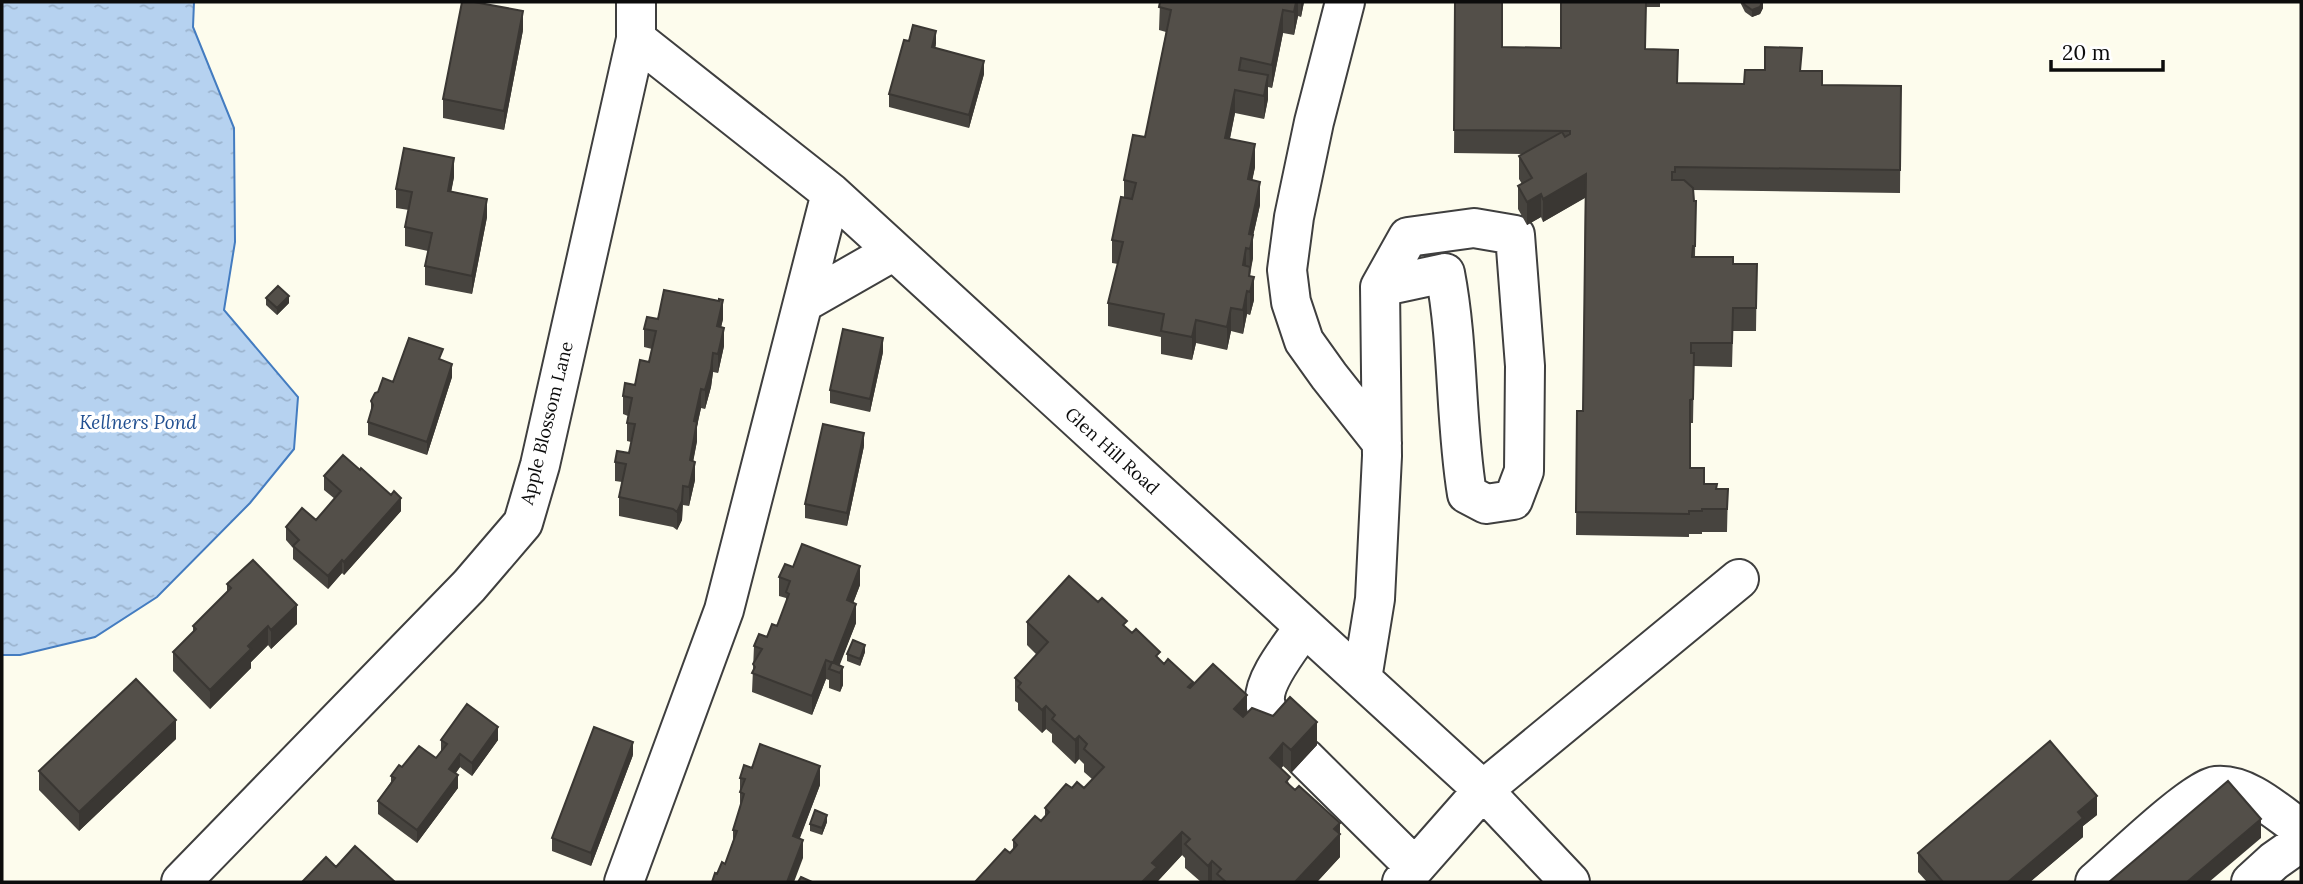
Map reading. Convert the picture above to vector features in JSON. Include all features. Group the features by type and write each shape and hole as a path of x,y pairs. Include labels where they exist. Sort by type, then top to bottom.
{"street":[{"name":"Apple Blossom Lane","path":"181,882 469,586 523,523 540,465 636,39 636,2"},
{"path":"1345,2 1314,122 1294,217 1287,270 1291,302 1304,341 1382,443"},
{"name":"Glen Hill Road","path":"636,39 831,193 1483,790 1555,876"},
{"path":"624,882 724,610 831,193"},
{"path":"1362,679 1375,599 1382,443 1380,287 1408,237 1474,228 1515,235 1525,366 1524,471 1513,500 1486,505 1467,494 1461,456 1453,312 1445,273 1380,287"},
{"path":"803,303 894,251"},
{"path":"1304,627 1267,687 1265,701 1270,718 1408,875 1483,790 1739,579"},
{"path":"2095,882 2172,814 2201,792 2216,786 2235,788 2252,795 2301,829"},
{"path":"2251,882 2301,842"}],"water":[{"name":"Kellners Pond","path":"2,2 194,2 193,27 234,128 235,242 224,310 298,397 294,449 250,503 157,597 95,637 20,655 2,655"}],"building":[{"path":"462,2 523,11 504,111 443,99"},
{"path":"1160,2 1296,2 1294,12 1283,10 1272,65 1241,58 1239,70 1268,75 1264,96 1235,90 1225,138 1255,144 1248,179 1260,182 1249,234 1253,235 1250,249 1246,248 1243,265 1250,267 1249,276 1254,277 1250,292 1247,291 1243,310 1231,308 1227,327 1196,320 1192,337 1161,331 1164,314 1108,303 1123,242 1112,240 1121,197 1132,199 1136,183 1124,180 1133,135 1145,137 1171,10 1159,7"},
{"path":"1455,2 1502,2 1502,47 1561,48 1561,2 1646,2 1645,49 1678,50 1677,83 1744,84 1745,70 1765,70 1765,47 1802,48 1800,71 1822,71 1822,85 1901,86 1900,170 1675,167 1675,172 1672,172 1672,180 1684,180 1693,188 1696,201 1695,246 1692,257 1733,257 1733,264 1757,264 1756,308 1733,308 1732,343 1691,343 1691,353 1694,353 1693,399 1690,400 1690,468 1704,468 1704,484 1717,484 1716,489 1728,489 1727,509 1702,509 1689,511 1689,514 1576,512 1577,411 1583,411 1586,174 1543,199 1541,194 1527,202 1518,186 1532,178 1519,156 1562,132 1565,137 1570,131 1454,130"},
{"path":"1743,2 1762,2 1760,7 1752,10"},
{"path":"913,25 936,31 932,47 984,61 969,115 889,94 904,40 909,41"},
{"path":"404,148 454,158 448,191 487,199 472,276 425,266 432,233 405,227 412,192 396,189"},
{"path":"278,286 289,296 277,308 266,298"},
{"path":"664,290 723,300 717,326 724,328 718,354 713,353 711,369 705,390 701,389 694,421 697,422 690,460 695,462 689,487 683,486 682,501 677,512 619,497 626,464 615,462 617,451 629,453 635,424 627,423 632,398 623,396 625,383 635,385 640,360 649,362 656,331 644,329 647,317 658,319"},
{"path":"843,329 883,338 870,399 830,390"},
{"path":"409,338 443,349 439,359 452,364 427,442 368,422 373,405 371,401 383,378 393,382"},
{"path":"823,424 864,433 847,513 805,504"},
{"path":"343,455 391,495 394,491 401,498 344,562 342,560 328,576 293,546 299,540 286,527 302,508 316,520 341,491 324,476"},
{"path":"802,544 860,566 847,600 856,604 833,663 826,660 812,696 752,673 755,667 753,664 762,649 754,646 759,634 767,637 772,624 777,626 789,594 786,592 790,581 779,577 785,564 793,567"},
{"path":"253,560 297,605 271,630 268,626 248,646 251,649 210,690 173,652 196,629 193,626 231,588 227,584"},
{"path":"1069,576 1098,602 1102,598 1127,621 1123,625 1132,633 1136,629 1160,652 1156,656 1164,664 1168,659 1193,682 1188,687 1213,664 1247,695 1234,709 1243,717 1252,708 1273,716 1290,697 1317,722 1291,750 1283,743 1270,758 1290,777 1286,782 1295,790 1299,786 1340,823 1334,829 1340,834 1295,882 1226,882 1217,874 1221,869 1212,861 1208,866 1185,844 1190,839 1182,832 1152,863 1157,867 1142,882 975,882 1005,849 1010,853 1017,845 1013,840 1035,816 1041,821 1049,812 1045,808 1066,784 1072,788 1077,782 1084,788 1104,767 1084,749 1087,744 1079,736 1075,740 1052,719 1055,715 1046,706 1042,710 1018,687 1021,683 1015,678 1048,642 1027,622"},
{"path":"853,640 865,645 860,659 847,654"},
{"path":"832,662 843,667 840,673 829,669"},
{"path":"136,679 176,720 79,812 39,771"},
{"path":"467,704 498,727 472,763 460,754 449,769 458,775 417,830 378,801 395,778 391,776 399,765 402,767 419,746 436,758 447,744 441,740"},
{"path":"594,727 633,742 591,853 552,838"},
{"path":"2050,741 2097,796 2078,812 2083,818 2008,882 1943,882 1918,853"},
{"path":"760,744 820,766 793,836 803,840 787,882 712,882 722,862 725,864 737,831 733,830 744,794 740,792 745,779 740,778 744,765 752,768"},
{"path":"2228,781 2261,819 2187,882 2109,882"},
{"path":"815,810 827,815 822,828 810,824"},
{"path":"355,846 395,882 302,882 326,857 336,867"},
{"path":"801,877 812,882 798,882"}]}
